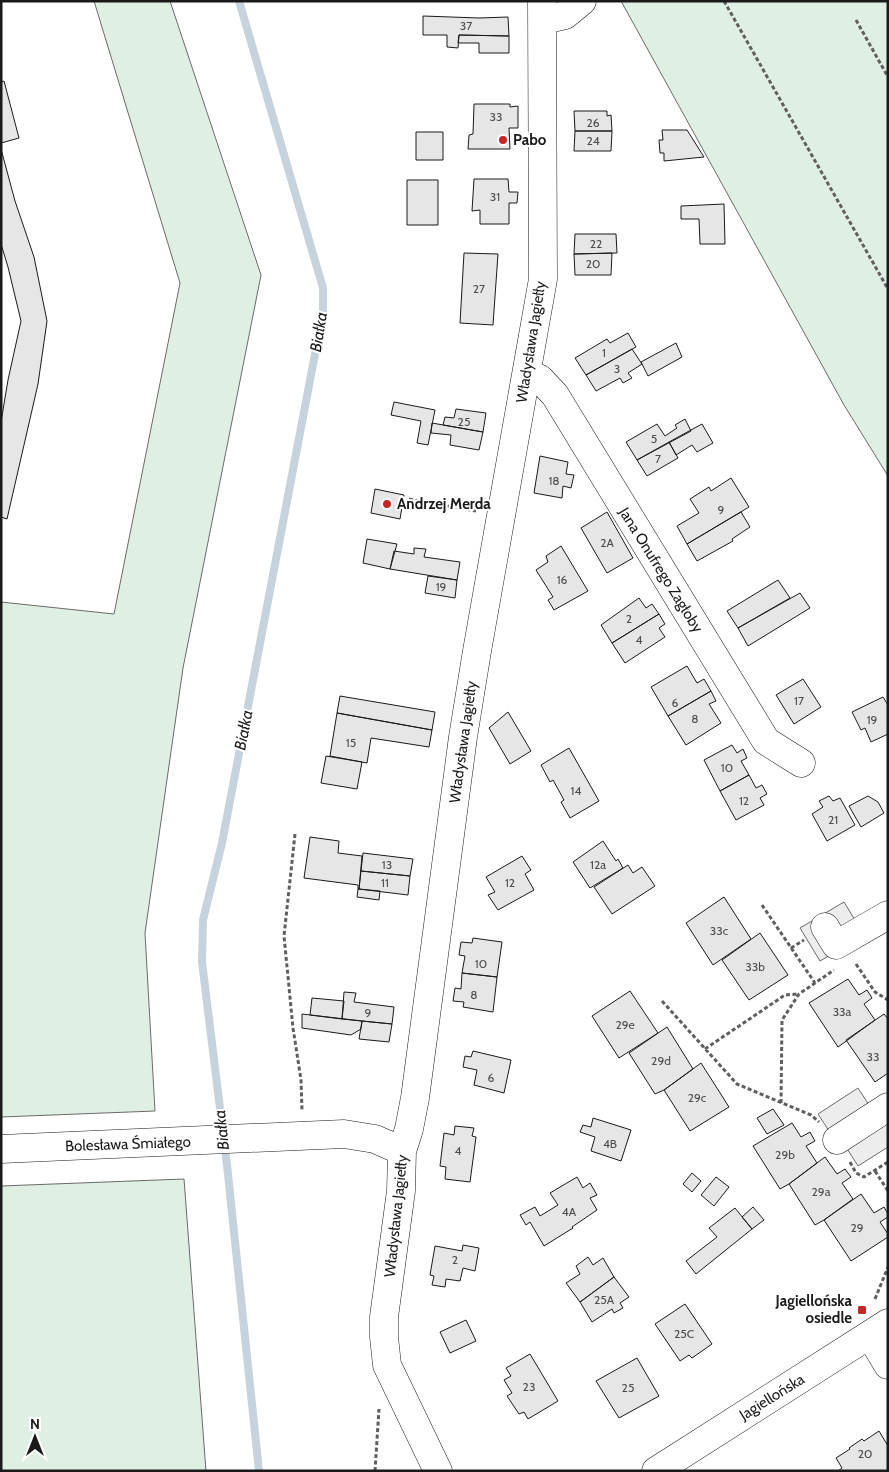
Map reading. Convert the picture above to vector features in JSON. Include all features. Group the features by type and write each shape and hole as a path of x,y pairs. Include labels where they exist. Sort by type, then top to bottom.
{"street":[{"path":"542,11 565,15 582,1"},
{"name":"Władysława Jagiełły","path":"438,1471 387,1365 384,1317 401,1191 402,1152 415,1098 463,737 543,279 542,11"},
{"name":"Jana Onufrego Zagłoby","path":"527,373 540,379 555,395 766,741 801,762"},
{"path":"826,927 836,945 888,914"},
{"path":"837,1140 888,1107"},
{"name":"Bolesława Śmiałego","path":"1,1149 344,1134 375,1139 402,1152"},
{"path":"879,1329 888,1365"},
{"name":"Jagiellońska","path":"656,1471 879,1329"}],"path":[{"path":"724,1 888,288"},
{"path":"856,20 888,77"},
{"path":"409,499 501,516"},
{"path":"295,834 284,936 293,1028 301,1080 303,1136"},
{"path":"762,905 815,983"},
{"path":"848,965 863,962"},
{"path":"856,964 875,992 888,1000"},
{"path":"781,1103 782,1020 798,994 840,966"},
{"path":"706,1049 785,995 798,994"},
{"path":"662,1001 738,1084 811,1115 833,1134 856,1173 864,1177 888,1162"},
{"path":"874,1171 888,1191"},
{"path":"374,1471 379,1408 401,1397"}],"green space":[{"path":"94,1 170,1 261,275 183,668 145,933 155,1111 1,1117 1,602 114,614 180,283"},
{"path":"621,1 888,1 888,476 844,405"},
{"path":"184,1179 206,1471 1,1471 1,1186"}],"shaded area":[{"path":"844,902 864,935 820,961 800,928"},
{"path":"858,1088 880,1122 888,1118 888,1147 858,1166 834,1128 829,1131 818,1114"}],"building":[{"path":"423,16 508,17 509,36 459,35 458,48 447,47 447,35 423,35"},
{"path":"459,35 509,36 509,53 479,53 479,43 458,43"},
{"path":"4,81 19,138 1,143 1,82"},
{"path":"474,104 510,104 510,107 518,106 518,128 509,128 510,149 468,149 469,135 473,134"},
{"path":"574,111 607,111 607,116 611,115 612,131 575,131"},
{"path":"662,130 687,130 704,157 664,161 664,153 660,153 659,140 663,140"},
{"path":"575,131 612,131 611,151 574,151"},
{"path":"416,132 443,132 443,160 416,160"},
{"path":"1,149 15,201 34,257 47,321 38,384 7,519 1,517 1,422 21,321 1,244"},
{"path":"474,179 508,179 509,192 518,192 517,203 509,203 509,224 480,224 480,210 472,211"},
{"path":"407,180 438,180 438,225 407,225"},
{"path":"724,204 725,244 700,244 699,219 681,219 681,206"},
{"path":"575,234 616,234 617,253 574,254"},
{"path":"464,253 498,254 493,325 460,323"},
{"path":"612,253 611,275 575,275 574,254"},
{"path":"628,333 636,347 586,375 575,358 607,339 610,343"},
{"path":"676,343 682,357 648,376 641,362"},
{"path":"632,349 642,364 628,373 632,378 623,383 620,378 596,391 586,375"},
{"path":"394,402 435,410 428,445 417,443 421,421 391,415"},
{"path":"456,409 486,413 483,432 443,425 445,417 454,418"},
{"path":"685,419 691,431 637,460 626,442 657,424 665,436 677,428 675,425"},
{"path":"432,423 483,432 479,450 450,445 451,435 431,433"},
{"path":"702,424 713,443 697,452 692,445 676,455 669,442"},
{"path":"669,442 678,458 647,476 637,460"},
{"path":"540,456 568,462 566,474 574,475 571,488 563,486 562,498 534,493"},
{"path":"731,478 749,507 687,544 677,526 699,513 690,499 709,487 711,491"},
{"name":"Andrzej Merda","path":"375,489 404,495 400,519 371,513"},
{"path":"607,512 633,558 607,573 581,528"},
{"path":"741,512 750,527 732,539 733,541 697,561 687,544"},
{"path":"367,539 397,544 390,569 363,563"},
{"path":"561,546 588,591 554,610 548,600 553,597 536,570 548,562 546,556"},
{"path":"414,548 426,549 424,557 460,562 457,580 390,569 394,551 414,554"},
{"path":"428,576 457,580 455,598 425,593"},
{"path":"778,580 790,598 738,628 727,611"},
{"path":"800,593 810,608 748,646 738,628"},
{"path":"639,598 646,608 652,604 659,614 612,643 601,625"},
{"path":"659,614 665,624 659,628 665,637 625,663 612,643"},
{"path":"687,666 697,683 704,679 711,691 668,716 651,687"},
{"path":"803,679 821,707 794,724 776,695"},
{"path":"711,691 716,701 709,704 721,723 686,745 668,716"},
{"path":"340,696 435,712 432,730 337,713"},
{"path":"883,697 888,705 888,734 871,742 865,728 861,730 852,712"},
{"path":"508,712 531,751 510,764 489,728"},
{"path":"337,713 432,730 429,747 371,738 367,763 330,756"},
{"path":"732,745 737,753 743,749 747,758 741,761 749,775 720,791 704,760"},
{"path":"569,748 599,801 570,818 561,802 564,800 553,780 550,782 541,765"},
{"path":"326,756 362,762 357,789 321,783"},
{"path":"749,775 756,788 762,785 767,794 760,798 764,805 736,820 720,791"},
{"path":"829,796 833,801 840,798 855,825 827,841 812,814 823,807 819,801"},
{"path":"868,796 878,802 884,813 861,827 849,806"},
{"path":"310,837 339,841 338,853 362,856 359,889 358,885 304,878"},
{"path":"603,841 623,868 590,888 573,862"},
{"path":"363,853 413,859 410,876 361,871"},
{"path":"522,856 531,870 525,874 534,890 498,910 488,895 495,892 486,877"},
{"path":"628,865 633,873 642,867 655,886 612,914 594,887"},
{"path":"361,871 410,876 408,895 359,889"},
{"path":"358,889 380,891 379,900 357,897"},
{"path":"724,897 751,939 713,965 686,923"},
{"path":"760,933 788,975 749,1000 722,960"},
{"path":"473,938 502,942 497,977 462,973 465,956 459,955 461,942 472,943"},
{"path":"462,973 497,977 493,1012 463,1007 464,1002 453,1001 455,988 461,989"},
{"path":"848,979 859,995 867,990 872,998 864,1004 875,1020 838,1047 809,1003"},
{"path":"630,991 658,1033 619,1058 592,1016"},
{"path":"344,992 356,993 354,1002 394,1007 392,1024 342,1019"},
{"path":"312,998 344,1001 342,1019 310,1015"},
{"path":"302,1014 362,1021 361,1029 351,1035 302,1028"},
{"path":"884,1014 888,1019 888,1073 875,1082 846,1040"},
{"path":"362,1021 392,1024 389,1042 359,1039"},
{"path":"667,1027 693,1069 664,1090 655,1094 629,1053"},
{"path":"473,1051 511,1060 504,1093 474,1085 477,1070 463,1067 465,1056 471,1057"},
{"path":"701,1063 729,1107 690,1131 664,1090"},
{"path":"773,1109 784,1125 767,1134 757,1118"},
{"path":"593,1118 631,1130 621,1161 591,1151 595,1137 580,1132 583,1125 591,1127"},
{"path":"792,1123 801,1137 810,1132 815,1141 806,1146 817,1163 780,1189 753,1146"},
{"path":"455,1126 474,1128 472,1136 476,1137 470,1182 445,1179 446,1167 440,1166 444,1133 454,1135"},
{"path":"825,1157 837,1174 845,1169 851,1177 842,1183 853,1199 815,1225 789,1184"},
{"path":"692,1173 701,1181 692,1192 683,1184"},
{"path":"577,1177 583,1188 590,1183 597,1195 590,1198 597,1210 544,1246 530,1222 526,1225 520,1215 535,1207 540,1216 558,1205 550,1193"},
{"path":"716,1177 729,1187 714,1206 701,1195"},
{"path":"861,1194 874,1213 884,1207 888,1217 880,1222 888,1237 851,1261 824,1220"},
{"path":"753,1207 764,1220 752,1229 742,1217"},
{"path":"735,1208 752,1229 696,1274 686,1261 717,1237 709,1228"},
{"path":"463,1245 479,1248 475,1271 463,1268 460,1281 446,1279 445,1287 432,1285 434,1276 430,1275 435,1246 462,1251"},
{"path":"588,1257 593,1265 603,1258 614,1277 580,1302 566,1283 580,1274 576,1266"},
{"path":"614,1277 629,1297 620,1303 623,1308 614,1313 612,1309 592,1322 580,1302"},
{"path":"685,1304 712,1344 692,1358 689,1355 680,1361 655,1324"},
{"path":"466,1320 476,1341 450,1353 440,1332"},
{"path":"530,1354 558,1401 528,1419 524,1412 519,1414 507,1396 512,1393 504,1380 511,1376 506,1368"},
{"path":"637,1358 659,1396 619,1418 596,1381"},
{"path":"879,1431 888,1446 888,1471 838,1471 842,1468 836,1458 862,1439 864,1441"}],"waterway":[{"name":"Białka","path":"239,1 323,288 323,312 222,843 203,920 202,962 227,1165 259,1471"}],"place":[{"name":"Pabo","path":"503,140"},
{"name":"Andrzej Merda","path":"387,504"},
{"name":"Jagiellońska osiedle","path":"862,1310"}]}
